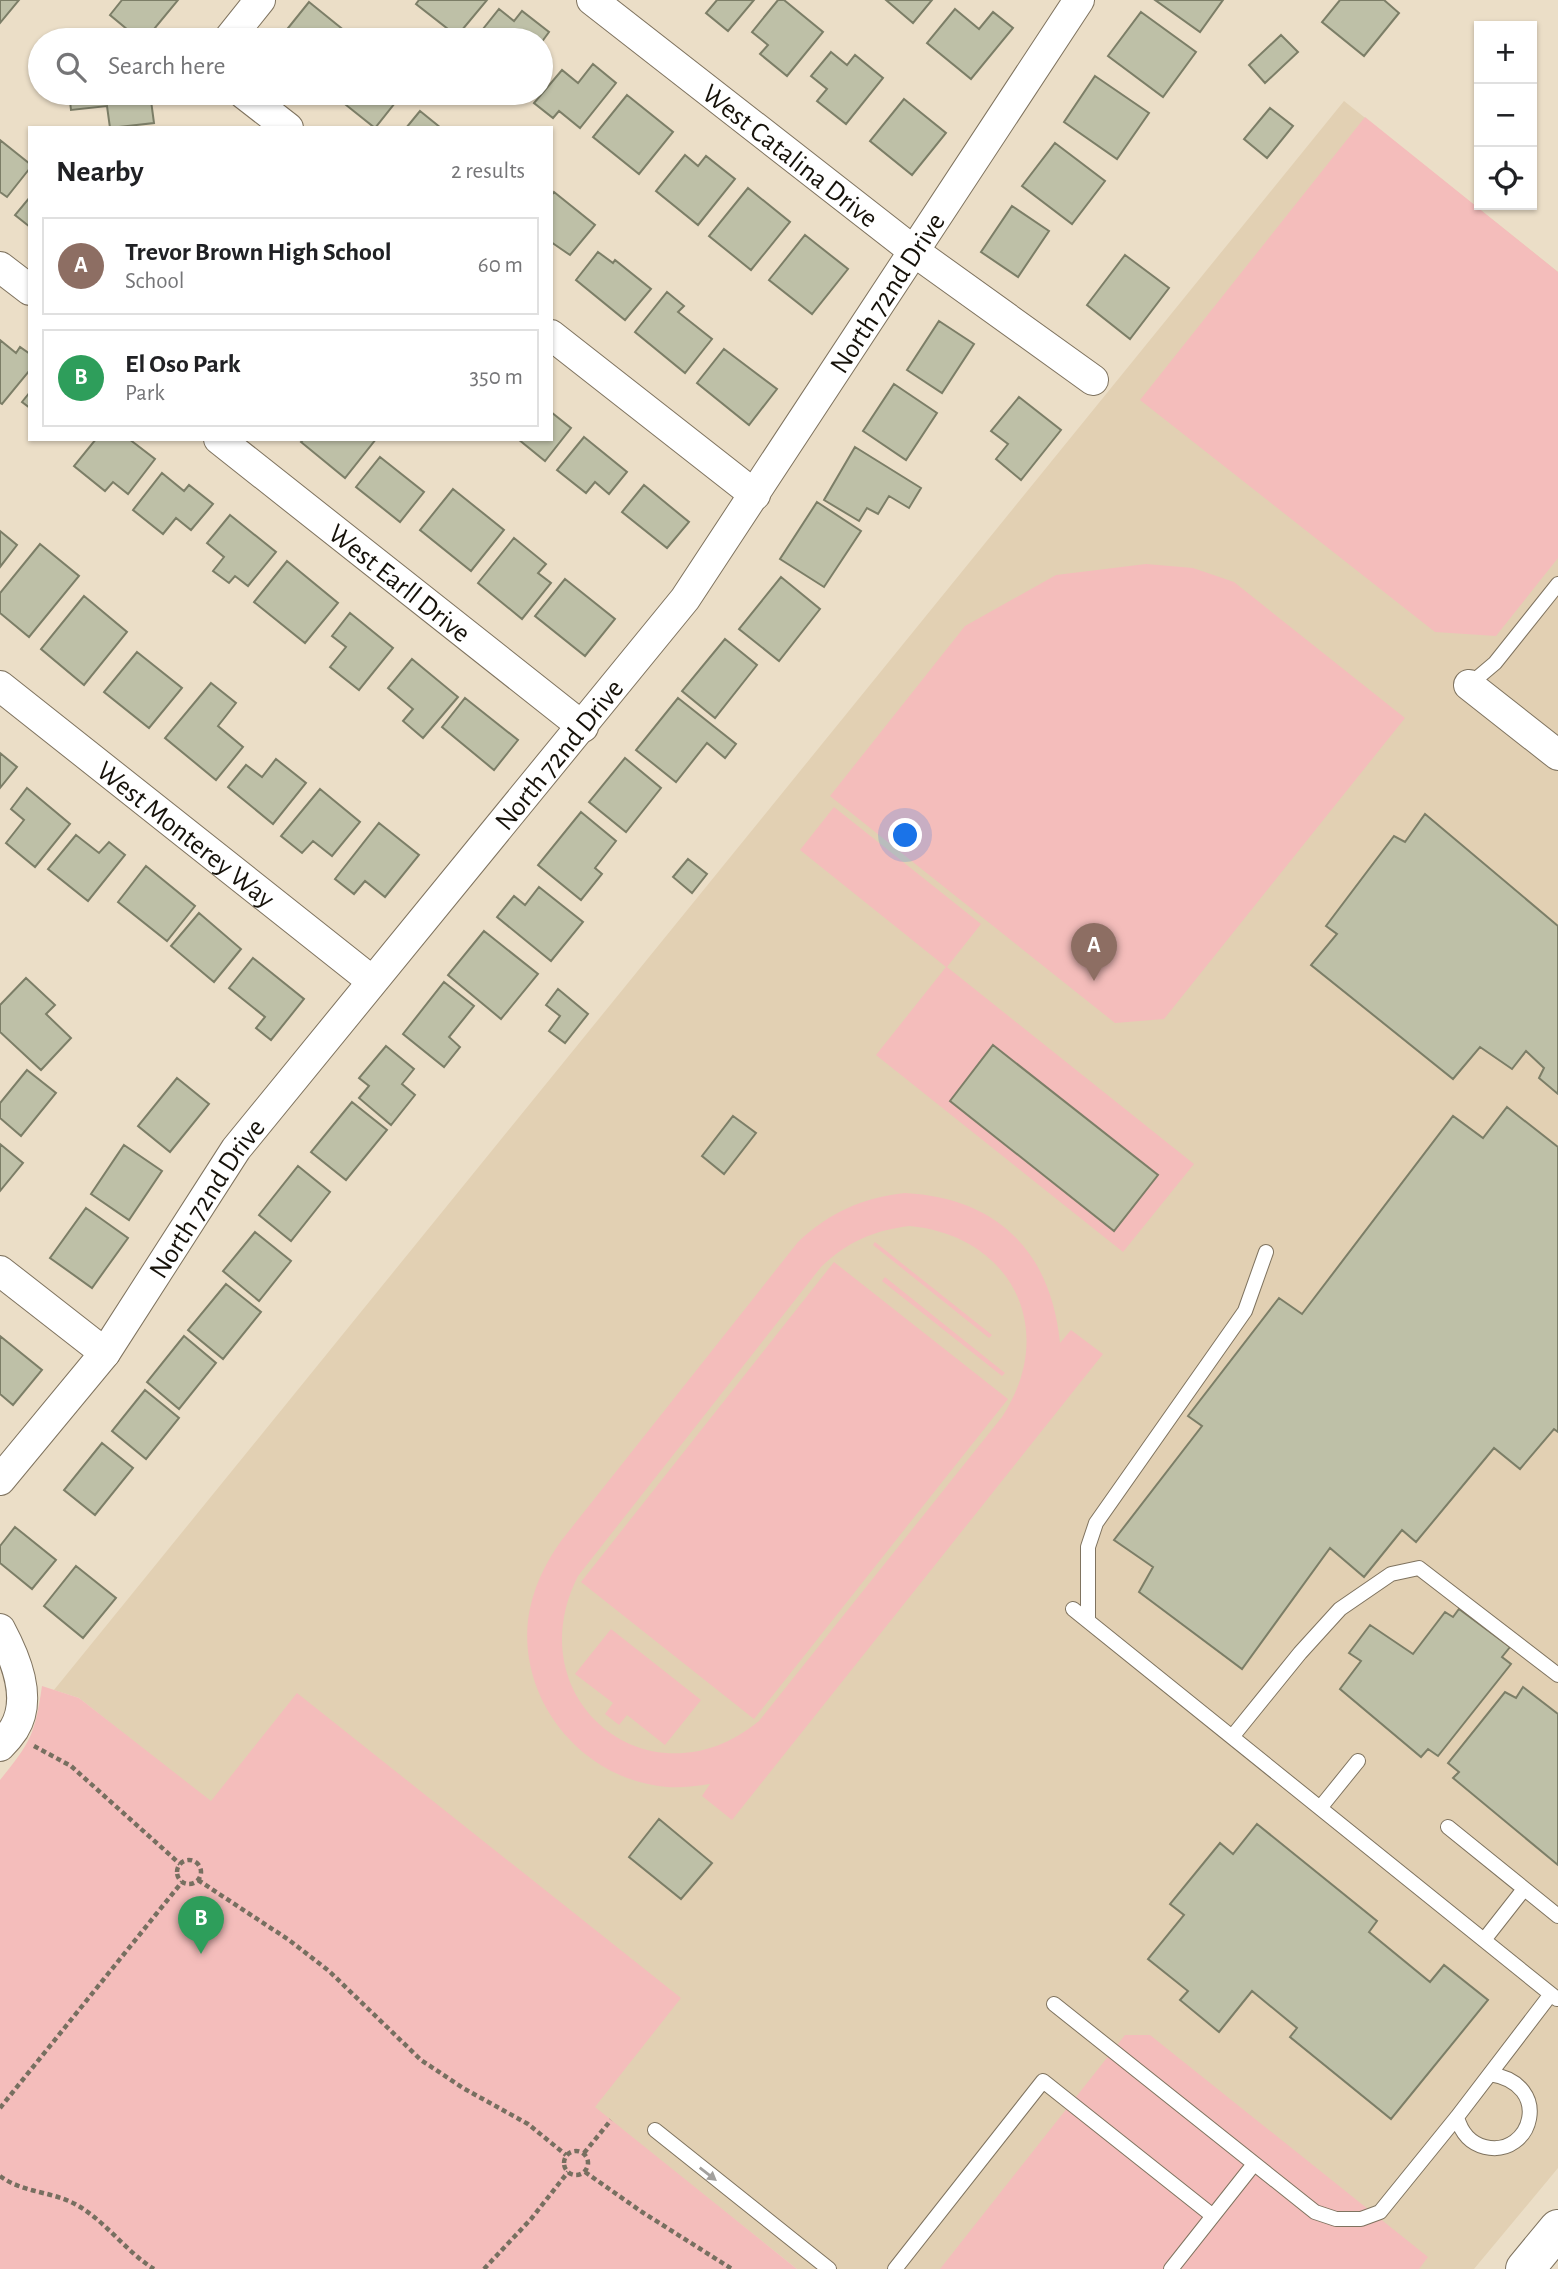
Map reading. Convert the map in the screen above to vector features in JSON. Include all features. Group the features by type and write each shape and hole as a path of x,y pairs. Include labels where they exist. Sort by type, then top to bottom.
{"main road":[{"path":"1525,2269 1558,2229"}],"street":[{"path":"238,28 260,0"},
{"name":"West Catalina Drive","path":"592,0 915,252 1093,380"},
{"name":"North 72nd Drive","path":"0,1480 105,1353 236,1149 685,599 915,252 1076,1"},
{"path":"258,105 285,126"},
{"path":"0,267 28,288"},
{"path":"553,337 755,495"},
{"name":"West Earll Drive","path":"222,441 583,727"},
{"path":"1469,685 1558,755"},
{"name":"West Monterey Way","path":"0,686 372,981"},
{"path":"0,1271 105,1353"},
{"path":"0,1629 21,1678 21,1706 14,1745"}],"lane":[{"path":"1469,685 1495,663 1558,584"},
{"path":"1088,1621 1088,1547 1096,1523 1245,1311 1266,1252"},
{"path":"1232,1737 1300,1653 1340,1609 1391,1574 1419,1567 1558,1675"},
{"path":"1054,2004 1315,2212 1336,2219 1361,2219 1380,2211 1555,1997 1073,1609"},
{"path":"1320,1808 1358,1761"},
{"path":"1448,1827 1558,1916"},
{"path":"1484,1940 1524,1889"},
{"path":"1457,2117 1460,2128 1478,2145 1502,2147 1513,2143 1522,2134 1528,2124 1530,2112 1523,2089 1503,2076 1490,2074"},
{"path":"895,2269 1043,2081 1213,2216"},
{"path":"655,2130 829,2269"},
{"path":"1171,2269 1255,2164"}],"path":[{"path":"14,1745 71,1766 180,1864"},
{"path":"189,1860 198,1864 201,1874 198,1880 189,1884 182,1882 177,1873 180,1864 189,1860"},
{"path":"198,1880 289,1940 329,1971 421,2060 463,2088 528,2124 566,2155"},
{"path":"0,2108 182,1882"},
{"path":"584,2153 611,2120"},
{"path":"573,2151 584,2153 589,2163 585,2172 577,2175 568,2172 564,2162 566,2155 573,2151"},
{"path":"484,2269 531,2219 568,2172"},
{"path":"585,2172 732,2269"},
{"path":"0,2176 23,2188 55,2195 82,2209 110,2229 154,2269"}],"shaded area":[{"path":"1344,101 1474,205 1474,210 1480,210 1558,272 1558,2168 1474,2269 797,2269 79,1698 54,1690"},
{"path":"1365,117 1474,205 1474,210 1481,210 1558,272 1558,558 1496,636 1435,632 1140,400"},
{"path":"1146,564 1193,568 1234,582 1405,718 1164,1019 1115,1023 830,796 965,626 1056,575"},
{"path":"834,807 981,924 947,967 1194,1164 1123,1252 876,1055 946,967 800,850"},
{"path":"905,1193 938,1197 967,1206 992,1218 1014,1235 1031,1256 1045,1281 1055,1310 1060,1343 1071,1330 1103,1354 732,1820 702,1796 710,1784 667,1787 637,1781 609,1770 584,1753 563,1732 546,1707 534,1680 528,1651 528,1620 532,1598 549,1559 561,1541 798,1242 822,1222 847,1208","holes":["910,1226 946,1234 975,1248 999,1268 1016,1293 1025,1321 1026,1352 1019,1384 1002,1417 759,1721 718,1745 676,1753 638,1747 604,1728 579,1700 565,1663 563,1621 578,1576 821,1267 851,1244 873,1234"]},
{"path":"875,1242 992,1335 989,1338 873,1245"},
{"path":"834,1262 1008,1399 754,1719 581,1582"},
{"path":"885,1277 1005,1373 1002,1376 882,1281"},
{"path":"611,1629 701,1700 665,1745 627,1715 619,1725 605,1714 613,1703 575,1674"},
{"path":"42,1686 79,1698 211,1801 297,1693 681,1998 595,2107 797,2269 0,2269 0,1780 30,1737"},
{"path":"1125,2035 1150,2035 1428,2257 1419,2269 940,2269"}],"building":[{"path":"0,0 19,0 0,23"},
{"path":"122,0 178,0 155,28 126,28 110,15"},
{"path":"419,0 487,0 464,28 447,28 416,4"},
{"path":"717,0 754,0 728,31 706,13"},
{"path":"778,0 784,0 823,32 787,76 760,54 768,45 752,32"},
{"path":"886,0 932,0 913,23"},
{"path":"1155,0 1223,0 1200,32"},
{"path":"1340,0 1384,0 1399,13 1364,56 1322,22"},
{"path":"309,2 341,28 288,28"},
{"path":"499,9 514,21 522,11 544,28 484,28"},
{"path":"955,9 979,29 993,12 1013,28 971,79 927,43"},
{"path":"1141,12 1196,52 1163,97 1108,56"},
{"path":"1281,35 1298,52 1265,83 1249,65"},
{"path":"831,52 847,65 855,55 883,78 846,124 817,101 827,89 811,76"},
{"path":"593,64 616,83 580,128 559,111 553,118 537,105 553,105 553,81 562,70 578,83"},
{"path":"1095,76 1149,113 1117,159 1064,122"},
{"path":"627,95 673,132 639,174 593,137"},
{"path":"904,99 946,133 912,175 870,141"},
{"path":"70,105 152,105 154,123 110,126 107,106 71,110"},
{"path":"346,105 393,105 377,126 372,126"},
{"path":"1270,108 1293,126 1267,158 1244,139"},
{"path":"420,111 439,126 408,126"},
{"path":"0,140 28,162 28,171 7,197 0,192"},
{"path":"1055,143 1105,181 1072,224 1022,186"},
{"path":"685,155 698,166 706,156 735,179 698,225 656,191"},
{"path":"748,188 790,222 751,270 709,236"},
{"path":"553,193 595,225 570,255 553,243"},
{"path":"28,199 28,225 15,215"},
{"path":"1012,206 1049,231 1018,277 981,252"},
{"path":"805,235 848,269 812,314 769,280"},
{"path":"598,252 613,263 615,260 651,289 625,320 576,280"},
{"path":"1125,255 1169,288 1130,339 1087,305"},
{"path":"667,292 684,306 678,312 712,339 685,373 635,332"},
{"path":"939,321 974,344 942,393 907,370"},
{"path":"0,340 16,353 20,347 28,353 28,372 2,404"},
{"path":"724,349 777,389 749,425 697,383"},
{"path":"894,384 937,413 906,460 863,431"},
{"path":"28,394 28,406 22,402"},
{"path":"1019,397 1061,430 1021,480 996,459 1008,444 991,431"},
{"path":"553,414 571,428 545,461 520,441 553,441"},
{"path":"584,437 627,472 609,494 595,482 586,493 557,470"},
{"path":"94,441 132,441 155,459 128,494 113,482 105,491 74,466"},
{"path":"302,441 374,441 345,478"},
{"path":"855,447 921,488 909,508 889,496 878,514 867,508 859,521 824,500"},
{"path":"380,457 424,492 400,522 356,487"},
{"path":"162,473 184,491 189,485 213,504 191,530 176,518 163,534 133,510"},
{"path":"644,485 689,522 667,548 622,512"},
{"path":"453,489 504,530 471,571 420,530"},
{"path":"817,502 861,531 824,587 780,559"},
{"path":"230,515 276,552 248,586 235,576 229,583 213,571 224,557 207,543"},
{"path":"0,531 17,545 0,567"},
{"path":"514,538 546,564 538,573 551,583 522,619 478,583"},
{"path":"40,544 79,576 29,637 0,613 0,593"},
{"path":"287,561 338,603 305,643 254,602"},
{"path":"781,577 820,609 779,661 739,629"},
{"path":"565,579 615,619 585,656 535,616"},
{"path":"84,596 127,632 84,685 41,649"},
{"path":"350,613 393,648 359,690 330,667 346,647 332,636"},
{"path":"725,639 757,665 715,718 682,691"},
{"path":"137,652 182,688 149,728 104,692"},
{"path":"412,659 458,697 423,738 403,721 413,709 388,688"},
{"path":"211,683 236,703 218,726 243,747 216,780 165,738"},
{"path":"465,698 518,740 494,770 442,727"},
{"path":"678,698 736,744 725,758 707,743 676,782 636,750"},
{"path":"0,753 17,767 0,788"},
{"path":"625,758 661,788 626,832 589,802"},
{"path":"276,759 306,783 273,824 228,787 246,765 262,777"},
{"path":"27,788 70,824 35,867 6,843 24,820 11,809"},
{"path":"320,789 360,822 332,856 313,841 302,853 281,836"},
{"path":"581,812 616,841 595,868 602,874 581,900 538,865"},
{"path":"1425,814 1558,926 1558,1094 1539,1078 1544,1068 1526,1051 1512,1069 1480,1047 1453,1079 1311,965 1337,934 1326,926 1394,836 1405,842"},
{"path":"379,823 419,855 385,897 365,881 354,894 335,879"},
{"path":"76,835 99,853 109,842 125,855 88,901 48,869"},
{"path":"688,859 707,874 692,893 673,877"},
{"path":"146,866 195,906 167,941 118,902"},
{"path":"539,887 583,922 551,961 497,917 514,896 525,905"},
{"path":"199,913 241,949 214,982 171,946"},
{"path":"484,931 538,974 501,1019 448,975"},
{"path":"253,958 304,999 271,1040 256,1028 265,1017 229,988"},
{"path":"26,978 55,1005 46,1014 71,1038 41,1070 0,1032 0,1005"},
{"path":"444,982 474,1006 449,1037 460,1047 444,1067 403,1034"},
{"path":"558,989 588,1014 565,1043 549,1031 560,1016 546,1005"},
{"path":"993,1045 1158,1175 1114,1231 950,1101"},
{"path":"386,1046 414,1069 402,1084 415,1095 391,1125 359,1098 369,1086 359,1078"},
{"path":"27,1070 56,1093 21,1136 0,1118 0,1103"},
{"path":"177,1078 209,1104 170,1152 138,1126"},
{"path":"352,1102 387,1130 346,1180 311,1152"},
{"path":"1507,1107 1558,1147 1558,1432 1554,1429 1520,1469 1494,1448 1416,1542 1402,1530 1364,1577 1330,1548 1242,1669 1139,1592 1153,1567 1114,1540 1202,1426 1188,1416 1279,1298 1302,1314 1453,1116 1483,1138"},
{"path":"733,1116 756,1133 724,1174 702,1156"},
{"path":"0,1144 23,1163 0,1191"},
{"path":"124,1145 162,1171 129,1220 91,1194"},
{"path":"298,1166 330,1192 291,1241 259,1215"},
{"path":"86,1208 128,1238 92,1288 50,1258"},
{"path":"255,1232 291,1261 259,1301 223,1271"},
{"path":"226,1284 261,1312 223,1359 188,1330"},
{"path":"0,1336 42,1370 13,1405 0,1394"},
{"path":"184,1336 216,1363 179,1409 147,1382"},
{"path":"145,1390 179,1418 146,1459 112,1431"},
{"path":"102,1443 133,1468 95,1515 64,1490"},
{"path":"15,1527 56,1560 32,1589 0,1563 0,1546"},
{"path":"76,1566 116,1598 83,1638 44,1606"},
{"path":"1459,1609 1510,1647 1502,1657 1511,1664 1438,1756 1428,1749 1421,1757 1340,1689 1361,1661 1349,1653 1370,1625 1413,1654 1445,1612 1453,1617"},
{"path":"1523,1687 1558,1714 1558,1865 1453,1778 1459,1772 1448,1763 1505,1692 1516,1698"},
{"path":"659,1819 712,1863 681,1899 629,1857"},
{"path":"1257,1824 1377,1921 1369,1932 1430,1982 1444,1965 1488,2000 1391,2119 1290,2037 1297,2028 1252,1991 1219,2032 1180,2000 1188,1991 1148,1959 1184,1915 1170,1904 1220,1843 1233,1854"}],"place":[{"name":"Trevor Brown High School","path":"1094,981"},
{"name":"El Oso Park","path":"201,1954"}]}
